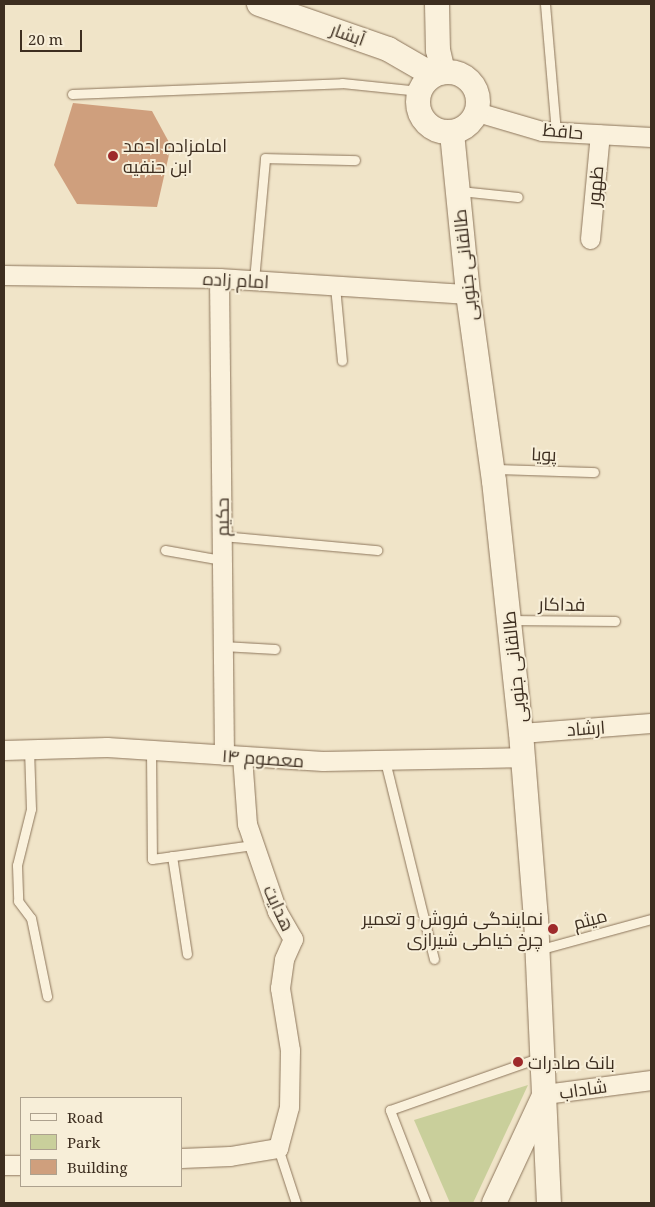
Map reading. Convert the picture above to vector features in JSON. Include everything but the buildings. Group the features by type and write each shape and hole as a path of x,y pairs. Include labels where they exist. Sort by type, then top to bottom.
{"street":[{"name":"آبشار","path":"259,4 388,49 432,79"},
{"path":"432,79 461,74 474,86 478,94 477,112 467,126 452,133 441,132 424,121 419,112 432,79 438,50 437,4"},
{"name":"حافظ","path":"477,112 556,132 651,136"},
{"name":"طالقانی جنوبی","path":"452,133 468,294 492,469 521,732 538,950 549,1203"},
{"name":"ظهور","path":"590,238 600,134"},
{"name":"امام زاده","path":"4,276 219,278 468,294"},
{"name":"حکیم","path":"219,278 224,755"},
{"name":"ارشاد","path":"521,732 651,723"},
{"name":"۱۴ معصوم","path":"4,750 107,747 323,762 523,757"},
{"name":"هدایت","path":"242,756 247,824 277,911 293,939 284,959 280,988 290,1050 290,1076 288,1107 278,1148"},
{"name":"شاداب","path":"545,1094 651,1080"},
{"path":"494,1203 545,1094"},
{"path":"182,1158 230,1156 278,1148"},
{"path":"4,1165 20,1165"}],"lane":[{"path":"545,4 556,132"},
{"path":"72,94 432,79"},
{"path":"254,280 264,158 355,160"},
{"path":"457,191 518,197"},
{"path":"335,286 342,361"},
{"name":"پویا","path":"492,469 594,472"},
{"path":"222,536 377,550"},
{"path":"165,550 222,560"},
{"name":"فداکار","path":"509,620 615,621"},
{"path":"223,646 275,649"},
{"path":"29,749 31,809 17,865 18,901 31,918 47,996"},
{"path":"151,750 152,859 253,844"},
{"path":"385,761 434,959"},
{"path":"172,856 187,954"},
{"name":"میثم","path":"538,950 651,919"},
{"path":"426,1203 390,1110 543,1057"},
{"path":"278,1148 296,1203"}],"green space":[{"path":"528,1085 473,1203 450,1203 414,1120"}],"place":[{"name":"امامزاده احمد ابن حنفیه","path":"113,156"},
{"name":"نمایندگی فروش و تعمیر چرخ خیاطی شیرازی","path":"553,929"},
{"name":"بانک صادرات","path":"518,1062"}]}
